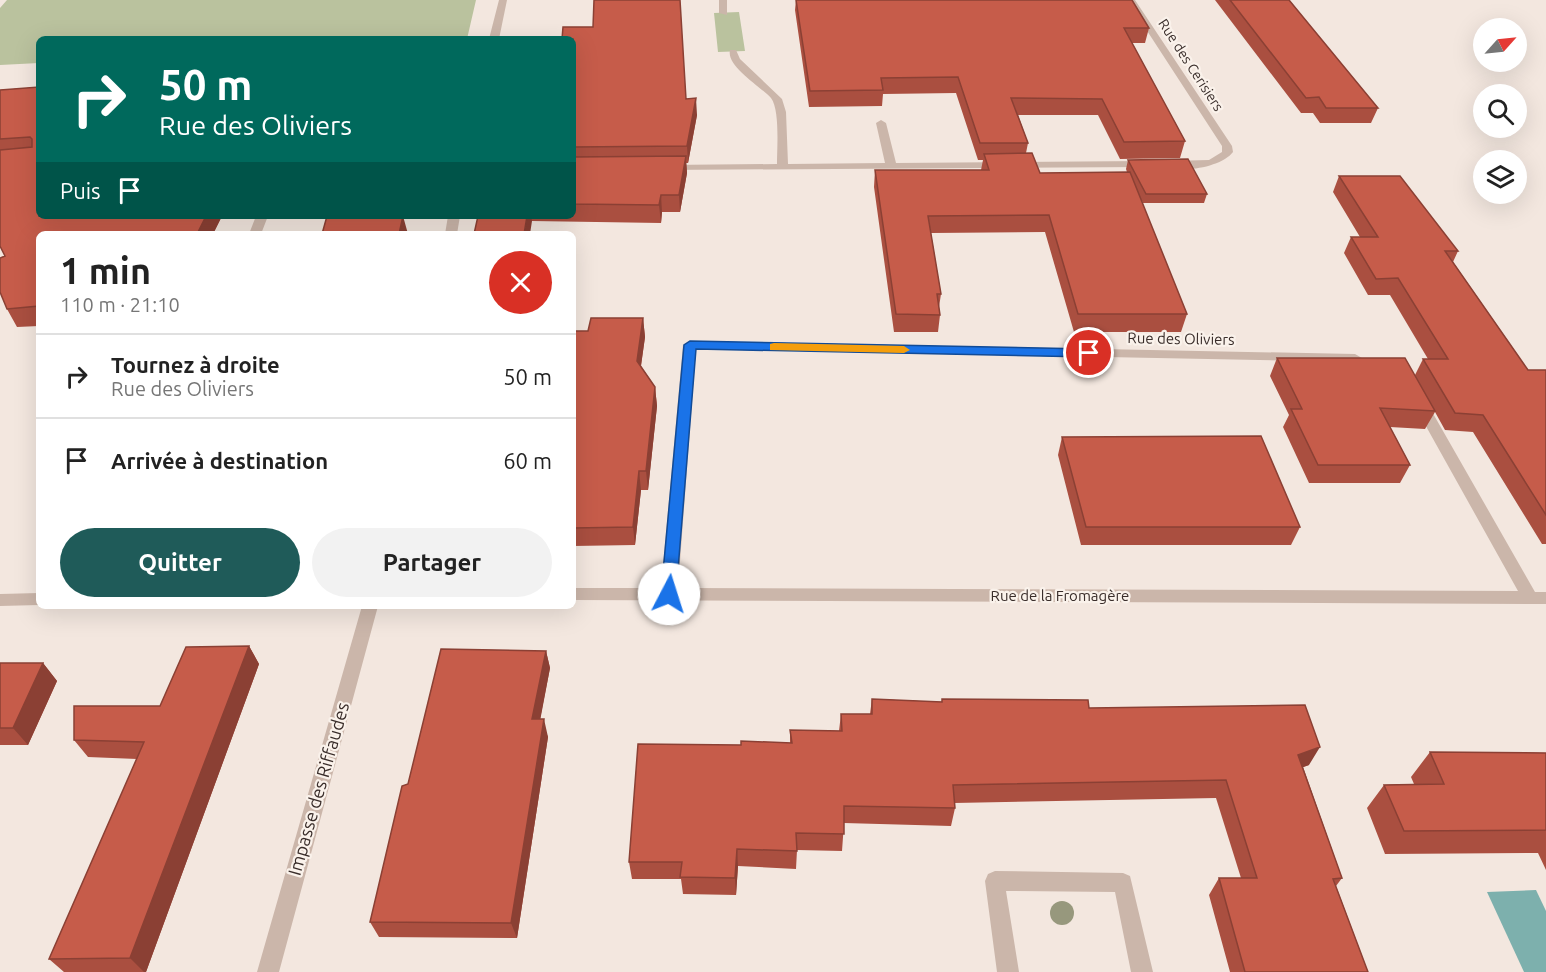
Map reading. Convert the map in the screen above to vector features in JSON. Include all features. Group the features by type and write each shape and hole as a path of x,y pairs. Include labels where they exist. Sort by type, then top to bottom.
{"street":[{"path":"495,36 503,0"},
{"path":"723,0 724,13"},
{"name":"Rue des Cerisiers","path":"891,167 1212,163 1224,159 1228,152 1227,146 1131,0"},
{"path":"733,52 735,60 777,99 781,112 783,168"},
{"path":"655,168 891,167 881,123"},
{"name":"Rue des Oliviers","path":"669,594 690,345 1371,359"},
{"path":"1412,390 1538,598"},
{"name":"Rue de la Fromagère","path":"576,594 1538,598"},
{"path":"0,600 36,599"},
{"name":"Impasse des Riffaudes","path":"268,972 368,609"},
{"path":"1008,972 996,881 1123,883 1142,972"}],"green space":[{"path":"7,0 476,0 468,36 36,36 36,63 0,65 0,8"},
{"path":"739,12 745,51 718,52 714,13"}],"water":[{"path":"1536,890 1546,911 1546,972 1524,972 1487,892"}],"building":[{"path":"594,0 680,0 686,99 696,98 687,146 576,147 576,36 562,36 563,27 593,27"},
{"path":"796,0 1132,0 1149,28 1124,28 1185,141 1124,142 1102,99 1011,98 1028,143 980,143 958,77 881,78 883,90 810,91"},
{"path":"1230,0 1289,0 1378,108 1326,108 1319,97 1306,98"},
{"path":"36,87 36,219 204,219 198,231 36,231 36,306 7,309 0,292 0,258 5,256 0,246 0,150 32,147 32,139 30,137 0,139 0,90"},
{"path":"1032,153 1040,173 1130,172 1187,314 1078,314 1049,215 928,216 941,294 937,294 940,315 896,314 875,170 989,170 984,154"},
{"path":"686,156 679,195 661,195 659,205 576,204 576,157"},
{"path":"1188,159 1207,194 1146,194 1128,160"},
{"path":"1339,176 1400,176 1458,251 1445,251 1528,370 1546,370 1546,515 1483,415 1455,413 1423,359 1448,359 1398,278 1376,279 1351,237 1378,237"},
{"path":"326,219 402,219 400,231 323,231"},
{"path":"477,219 526,219 524,231 475,231"},
{"path":"591,318 643,318 637,361 655,387 646,471 639,471 633,527 576,528 576,331 588,331"},
{"path":"1277,358 1405,358 1435,411 1380,408 1410,465 1318,465 1291,409 1302,409"},
{"path":"1261,436 1300,527 1086,527 1062,437"},
{"path":"249,646 130,958 49,959 144,742 74,740 74,706 160,706 186,647"},
{"path":"441,649 546,651 532,719 544,719 511,923 370,922 402,786 408,784"},
{"path":"0,663 43,663 13,728 0,728"},
{"path":"872,699 942,702 942,699 1088,700 1089,708 1305,705 1320,747 1298,755 1342,878 1333,879 1368,972 1245,972 1219,878 1257,878 1226,780 953,785 955,808 844,806 844,834 796,833 797,851 737,849 735,878 680,877 682,862 629,862 638,744 741,745 741,741 792,743 790,730 842,731 841,714 872,714"},
{"path":"1430,752 1546,753 1546,830 1404,831 1384,785 1444,784"}],"slow traffic":[{"path":"774,347 904,350"}],"route":[{"path":"669,594 690,345 1089,353"}]}
